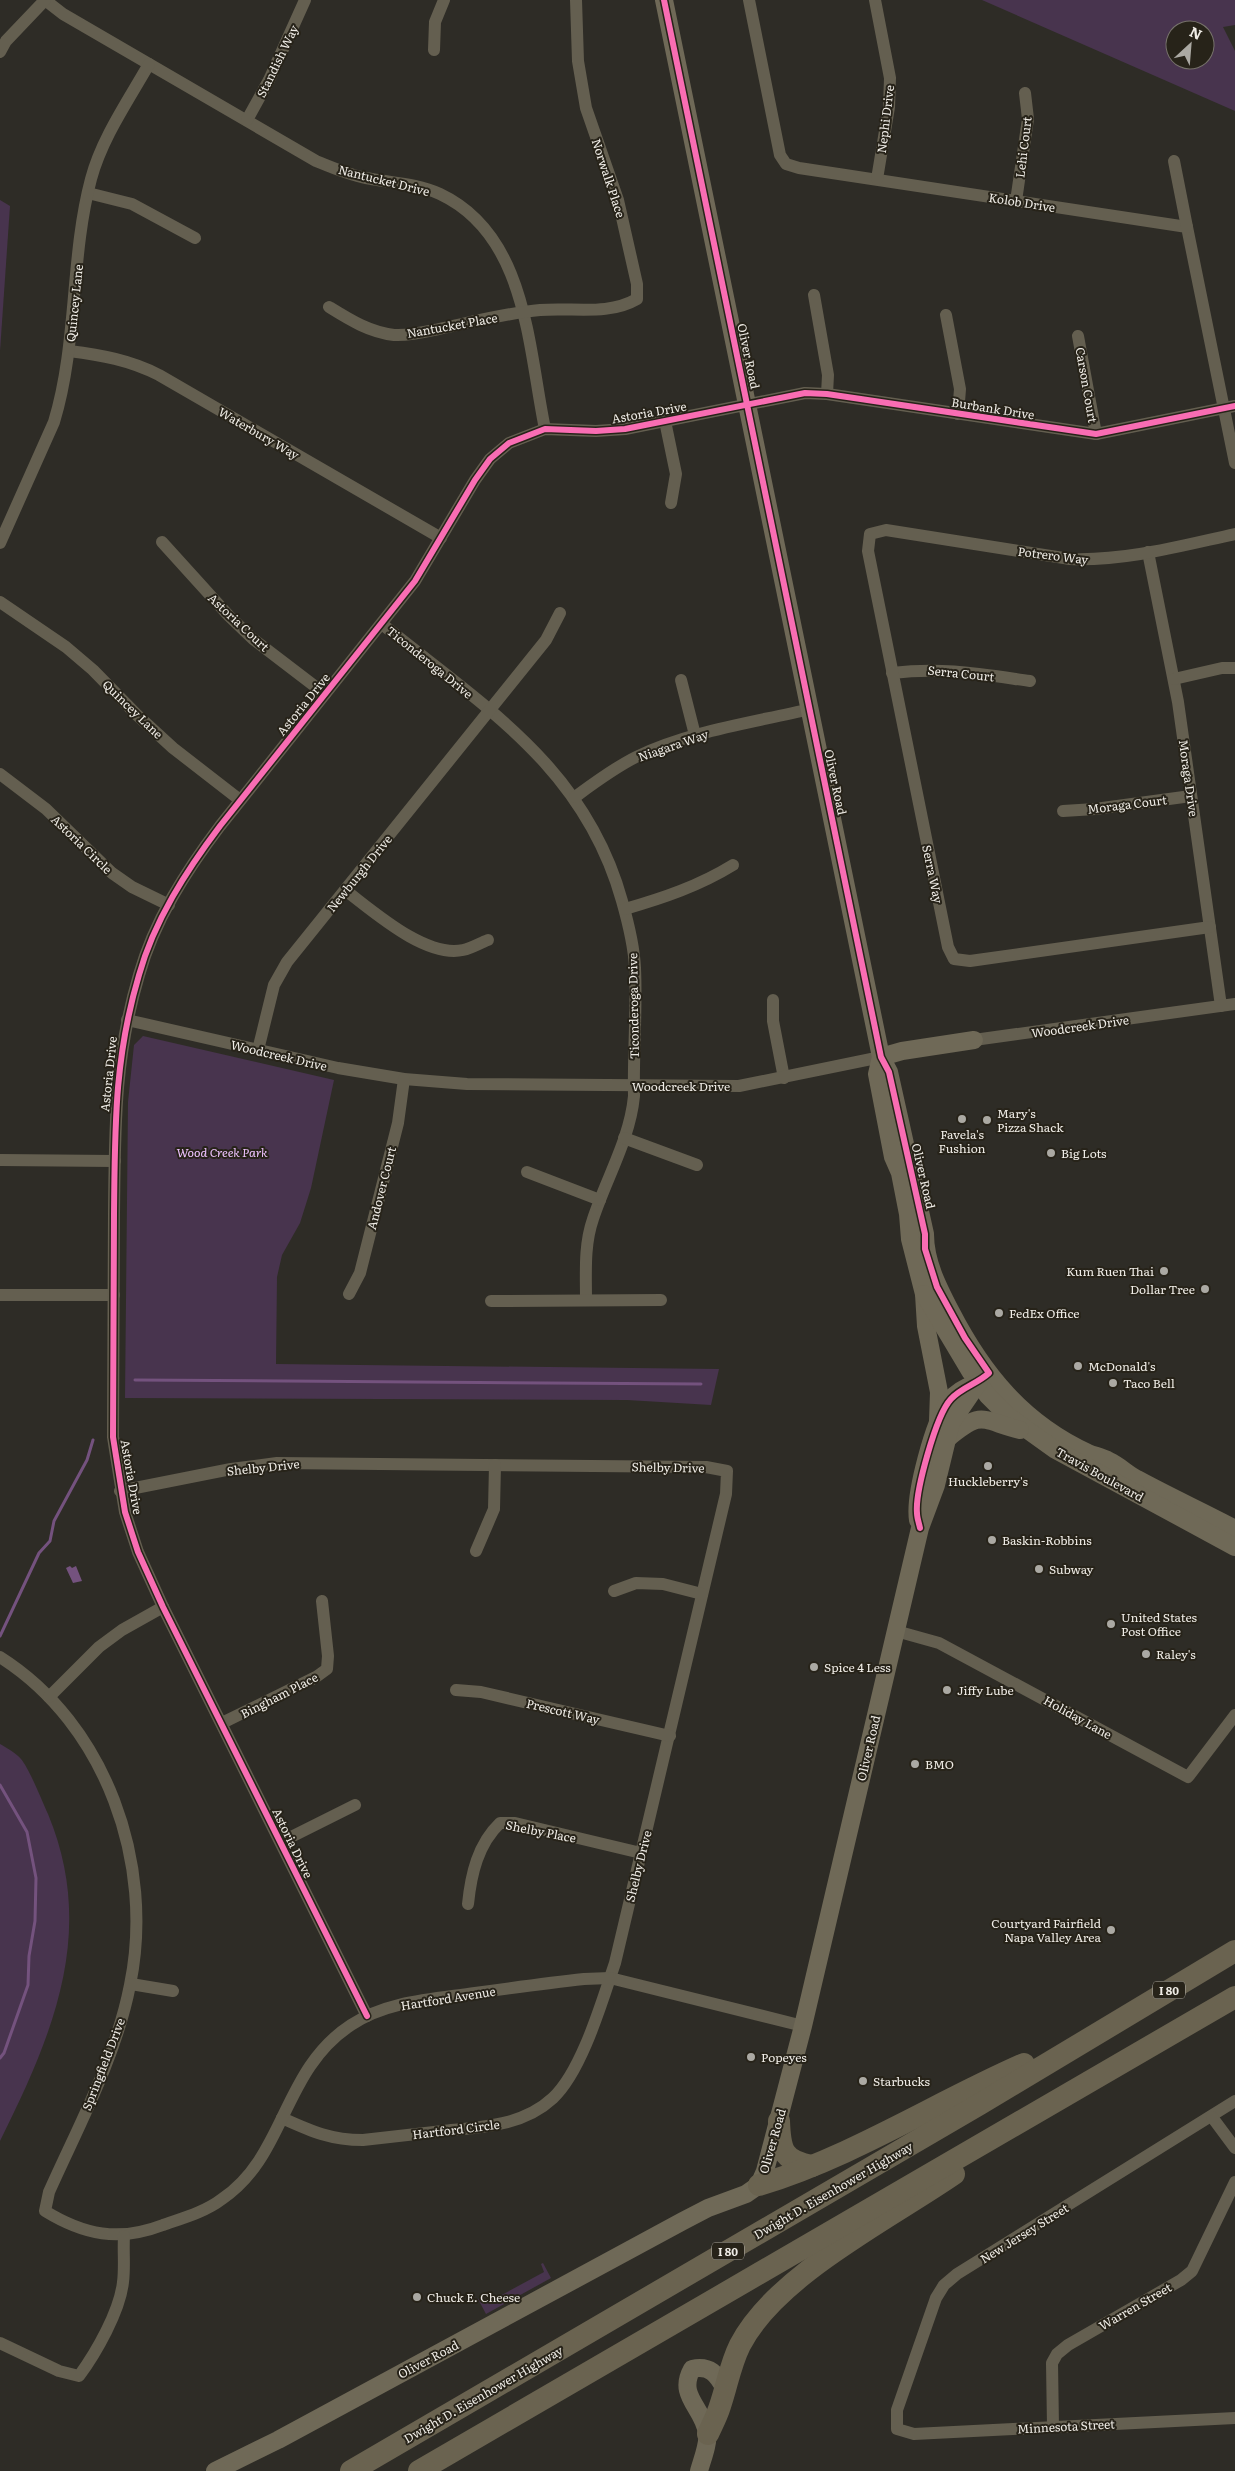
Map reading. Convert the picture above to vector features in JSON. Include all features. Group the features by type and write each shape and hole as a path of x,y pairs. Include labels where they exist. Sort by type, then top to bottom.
{"highway":[{"name":"Dwight D. Eisenhower Highway","path":"352,2471 980,2104 1102,2029 1235,1951"},
{"name":"I 80","path":"419,2471 1235,1997"},
{"path":"1157,2044 1235,2009"},
{"path":"759,2184 812,2166 905,2122 968,2088 1102,2029"},
{"path":"708,2434 725,2389 731,2366 749,2332 775,2299 794,2282 1080,2088"},
{"path":"779,2122 780,2143 787,2156 796,2163 812,2166"}],"street":[{"path":"0,52 6,41 45,0"},
{"name":"Nantucket Drive","path":"45,0 63,14 316,160 340,171 367,178 420,187 440,195 470,213 489,233 504,255 516,286 545,429"},
{"path":"434,50 435,22 444,0"},
{"name":"Norwalk Place","path":"522,312 597,310 624,306 637,299 637,284 618,200 586,108 578,62 576,0"},
{"name":"Oliver Road","path":"664,0 881,1057 889,1072 926,1234 925,1249 937,1287 984,1378"},
{"name":"Kolob Drive","path":"749,0 780,155 786,164 877,180 1187,227"},
{"name":"Nephi Drive","path":"874,0 890,78 889,107 877,180"},
{"name":"Standish Way","path":"247,120 269,80 303,1"},
{"name":"Quincey Lane","path":"0,543 54,422 65,382 88,193 100,154 108,135 149,64"},
{"name":"Lehi Court","path":"1016,201 1028,119 1026,93"},
{"path":"1174,161 1187,227 1229,407 1235,464"},
{"path":"88,193 132,204 195,238"},
{"path":"814,295 828,375 827,394"},
{"name":"Nantucket Place","path":"329,307 359,326 396,335 419,333 522,312"},
{"path":"946,315 960,389 958,414"},
{"name":"Carson Court","path":"1078,336 1096,434"},
{"name":"Waterbury Way","path":"69,351 112,357 138,364 159,374 441,538"},
{"name":"Burbank Drive","path":"747,404 805,393 827,394 1096,434 1229,407"},
{"name":"Astoria Drive","path":"367,2016 163,1607 138,1552 120,1491 113,1437 115,1106 119,1063 127,1020 139,973 168,905 196,858 415,581 475,480 490,459 509,443 545,429 596,431 625,429 747,404"},
{"path":"665,421 676,474 672,503"},
{"name":"Potrero Way","path":"870,534 886,530 1070,559 1098,560 1235,534"},
{"name":"Serra Way","path":"870,534 868,551 892,673 948,947 954,959 970,961 1210,927"},
{"name":"Astoria Court","path":"162,542 229,616 253,639 325,694"},
{"name":"Moraga Drive","path":"1148,552 1174,680 1221,1006"},
{"name":"Quincey Lane","path":"0,602 66,647 93,670 137,715 174,748 240,800"},
{"name":"Newburgh Drive","path":"258,1050 274,985 287,962 546,640 560,613"},
{"name":"Ticonderoga Drive","path":"382,624 524,738 553,769 575,797 597,833 611,864 625,909 635,967 633,1108 624,1138 600,1200 586,1246 586,1299"},
{"path":"1174,680 1222,668 1235,668"},
{"name":"Serra Court","path":"892,673 918,669 946,669 1030,681"},
{"path":"680,680 695,735"},
{"name":"Niagara Way","path":"575,797 600,778 636,758 695,735 810,710"},
{"name":"Astoria Circle","path":"0,774 46,809 112,873 132,887 168,905"},
{"name":"Moraga Court","path":"1063,811 1095,809 1191,796"},
{"path":"625,909 676,894 708,880 733,865"},
{"path":"345,890 406,935 429,945 449,950 462,950 488,940"},
{"path":"773,1000 773,1021 784,1078"},
{"name":"Woodcreek Drive","path":"127,1020 338,1068 404,1079 467,1084 739,1086 881,1057 902,1050 1235,1004"},
{"name":"Oliver Road","path":"881,1057 877,1074 893,1157 902,1182 910,1239 924,1294 926,1326 938,1392 938,1421 917,1512 920,1528"},
{"name":"Andover Court","path":"349,1294 360,1273 398,1122 404,1079"},
{"path":"624,1138 697,1165"},
{"path":"0,1160 115,1161"},
{"path":"527,1172 600,1200"},
{"name":"Oliver Road","path":"924,1294 950,1342 984,1378"},
{"path":"0,1295 114,1296"},
{"path":"492,1301 661,1300"},
{"name":"Oliver Road","path":"938,1421 951,1399 964,1388 984,1378"},
{"name":"Oliver Road","path":"215,2471 278,2440 587,2275 683,2221 746,2194 759,2184 779,2122 803,2026 920,1528 933,1493 951,1423 984,1378"},
{"name":"Travis Boulevard","path":"984,1378 988,1396 1030,1433 1054,1449 1235,1547"},
{"name":"Travis Boulevard","path":"984,1378 1018,1407 1061,1438 1109,1460 1134,1478 1235,1529"},
{"path":"947,1439 963,1426 979,1418 991,1419 1030,1433"},
{"name":"Shelby Drive","path":"120,1491 231,1469 277,1463 706,1467 727,1471 726,1494 670,1736 610,1978"},
{"path":"476,1551 494,1509 495,1465"},
{"path":"614,1591 636,1583 663,1584 702,1594"},
{"name":"Bingham Place","path":"222,1723 316,1677 328,1669 322,1601"},
{"path":"49,1697 99,1647 122,1630 163,1607"},
{"name":"Holiday Lane","path":"896,1631 939,1643 1188,1777 1235,1715"},
{"name":"Springfield Drive","path":"0,1657 19,1670 49,1697 84,1740 100,1769 115,1804 125,1836 134,1882 136,1918 131,1984 119,2030 49,2192 45,2211"},
{"name":"Prescott Way","path":"456,1690 481,1692 670,1736"},
{"path":"280,1842 354,1805"},
{"name":"Shelby Place","path":"468,1904 472,1872 490,1833 500,1823 515,1823 641,1853"},
{"name":"Hartford Avenue","path":"45,2211 79,2229 124,2236 142,2233 204,2210 223,2199 253,2170 267,2150 308,2067 322,2050 339,2034 367,2016 411,2002 584,1979 610,1978 803,2026"},
{"name":"Hartford Circle","path":"282,2118 318,2134 340,2140 363,2140 502,2125 530,2114 554,2098 570,2076 600,2007 610,1978"},
{"path":"131,1984 173,1991"},
{"name":"New Jersey Street","path":"897,2430 898,2410 936,2298 944,2285 957,2274 1235,2101"},
{"path":"1212,2117 1235,2148"},
{"name":"Warren Street","path":"1053,2427 1051,2372 1057,2354 1068,2345 1181,2280 1192,2271 1235,2182"},
{"path":"0,2343 59,2371 79,2376 91,2360 116,2308 123,2283 124,2236"},
{"path":"699,2471 708,2434 699,2409 687,2391 686,2379 692,2369 703,2366 713,2371 725,2389"},
{"name":"Minnesota Street","path":"897,2430 914,2434 1235,2418"}],"green space":[{"path":"982,0 1235,0 1235,25 1223,27 1235,51 1235,111"},
{"path":"0,200 10,206 0,351"},
{"name":"Wood Creek Park","path":"143,1036 334,1080 311,1188 300,1223 282,1255 277,1277 276,1364 719,1369 711,1405 627,1400 125,1398 128,1102 134,1045"},
{"path":"0,1744 21,1759 48,1814 62,1858 69,1900 68,1941 62,1982 51,2022 37,2061 0,2141"},
{"path":"543,2263 551,2278 486,2314 478,2299 481,2298 485,2304 544,2272 541,2264"}],"shaded area":[{"path":"70,1566 72,1568 76,1566 82,1581 73,1583 66,1568"}],"waterway":[{"path":"135,1380 701,1384"},
{"path":"0,1636 39,1553 50,1541 54,1521 87,1460 93,1440"},
{"path":"0,1785 27,1832 36,1878 35,1921 29,1956 28,1985 4,2053 0,2058"}],"cycle path":[{"path":"664,0 881,1057 889,1072 925,1234 925,1249 937,1287 965,1338 989,1373 955,1395 945,1408 939,1421 919,1489 917,1513 920,1528"},
{"path":"367,2016 163,1607 138,1552 125,1512 113,1437 114,1182 120,1065 131,1006 145,955 172,897 220,826 415,581 475,480 490,459 509,443 545,429 596,431 625,429 805,393 827,394 1096,434 1235,406"}],"place":[{"name":"Favela's Fushion","path":"962,1119"},
{"name":"Mary's Pizza Shack","path":"987,1120"},
{"name":"Big Lots","path":"1051,1153"},
{"name":"Kum Ruen Thai","path":"1164,1271"},
{"name":"Dollar Tree","path":"1205,1289"},
{"name":"FedEx Office","path":"999,1313"},
{"name":"McDonald's","path":"1078,1366"},
{"name":"Taco Bell","path":"1113,1383"},
{"name":"Huckleberry's","path":"988,1466"},
{"name":"Baskin-Robbins","path":"992,1540"},
{"name":"Subway","path":"1039,1569"},
{"name":"United States Post Office","path":"1111,1624"},
{"name":"Raley's","path":"1146,1654"},
{"name":"Spice 4 Less","path":"814,1667"},
{"name":"Jiffy Lube","path":"947,1690"},
{"name":"BMO","path":"915,1764"},
{"name":"Courtyard Fairfield Napa Valley Area","path":"1111,1930"},
{"name":"Popeyes","path":"751,2057"},
{"name":"Starbucks","path":"863,2081"},
{"name":"Chuck E. Cheese","path":"417,2297"}]}
